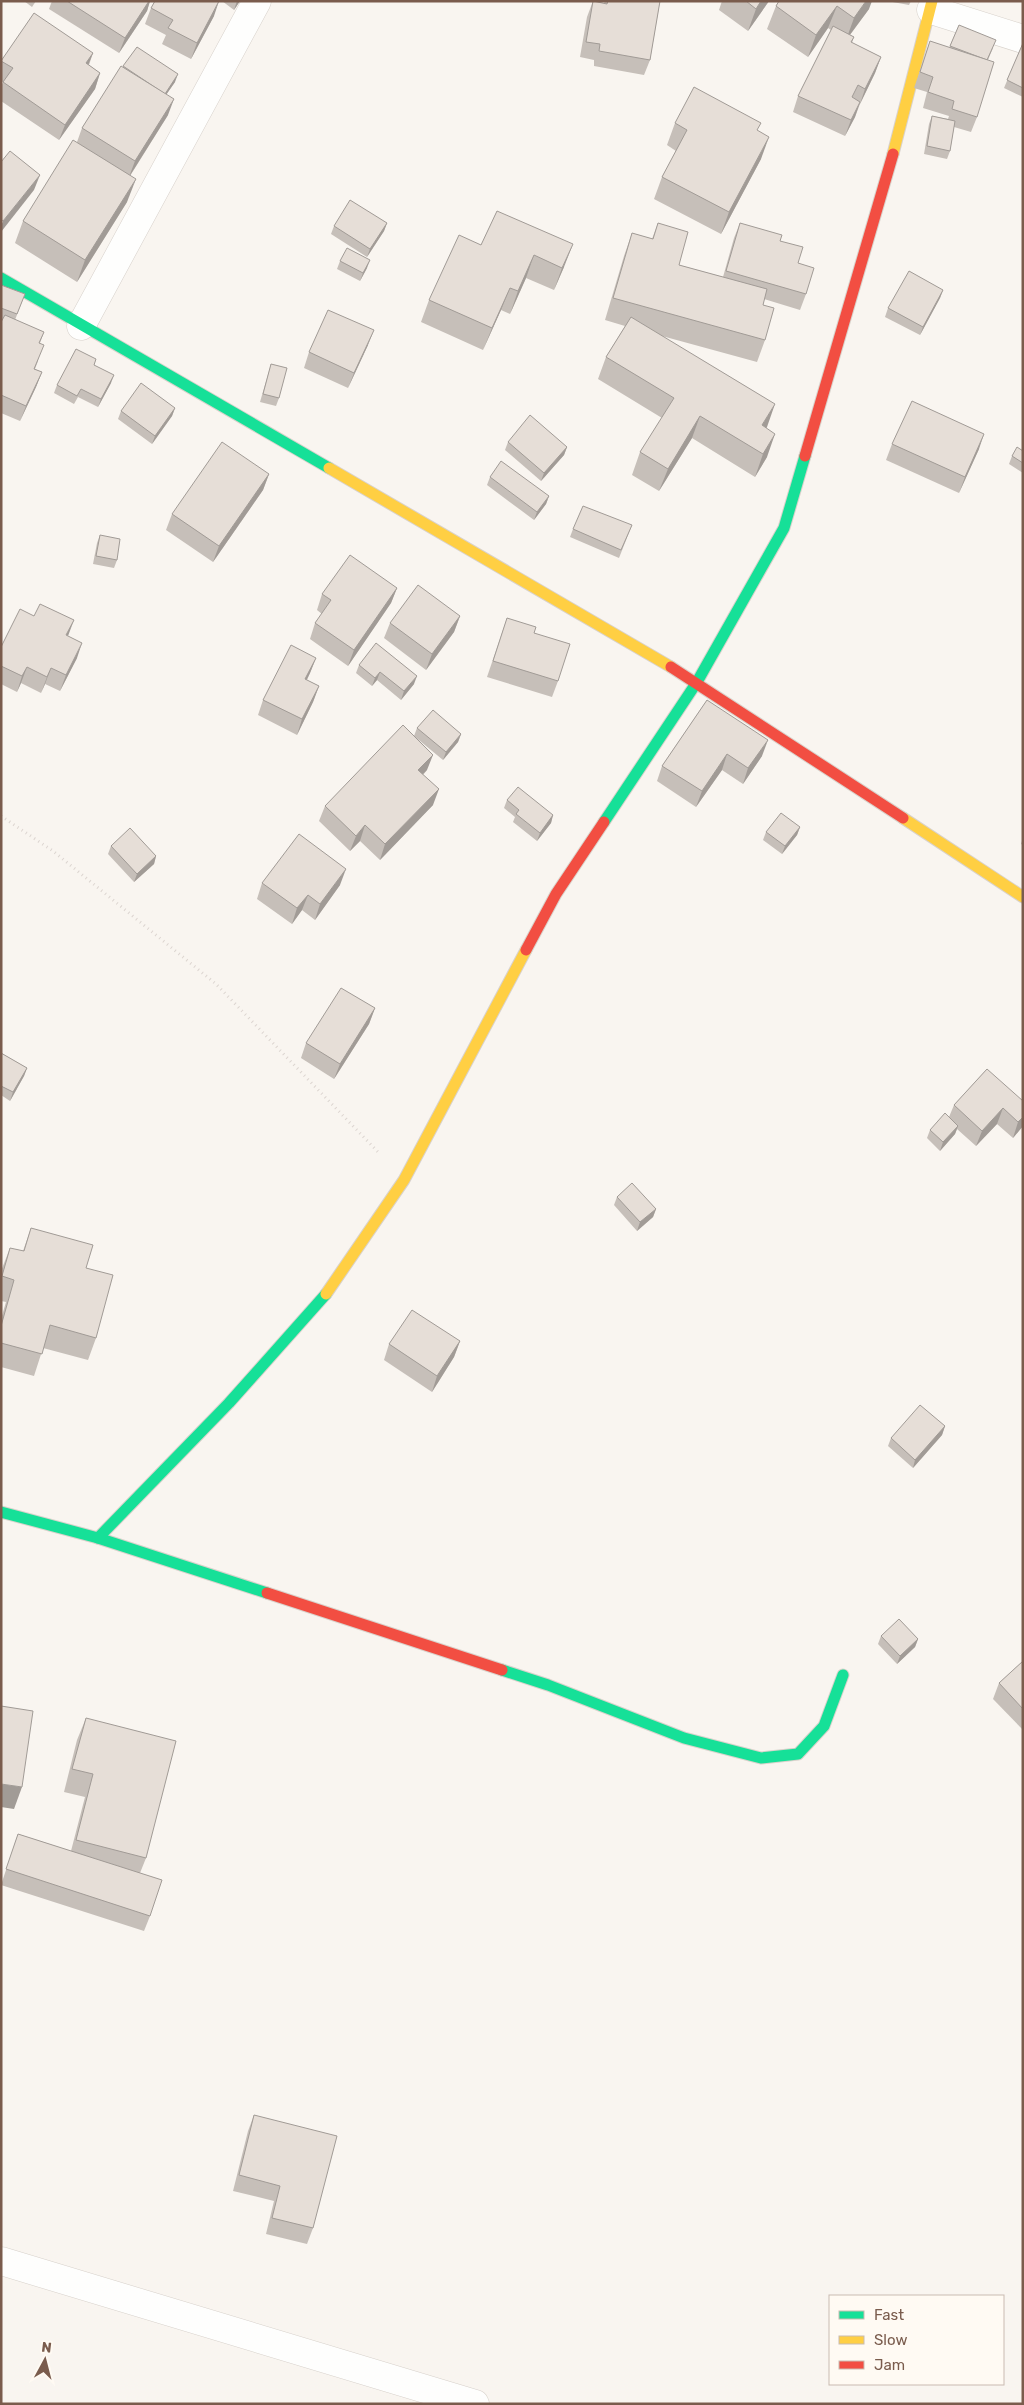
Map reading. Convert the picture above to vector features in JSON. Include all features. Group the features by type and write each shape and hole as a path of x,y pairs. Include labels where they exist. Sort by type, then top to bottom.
{"street":[{"path":"81,326 257,1"},
{"path":"98,1538 229,1403 325,1294 404,1180 556,894 697,682 784,528 882,198 932,6 1023,39"},
{"path":"1,278 697,682 1023,897"},
{"path":"1,1512 98,1538 548,1685 684,1738 761,1758 798,1754 824,1726 843,1675"},
{"path":"1,2262 475,2404"}],"path":[{"path":"1,816 53,852 216,984 298,1066 404,1180"}],"building":[{"path":"67,1 149,1 125,38"},
{"path":"155,1 219,1 197,43 168,28 173,20 151,8"},
{"path":"593,1 607,4 608,1 660,1 650,60 599,51 600,44 586,42"},
{"path":"746,1 761,1 756,9"},
{"path":"779,1 866,1 854,18 837,6 816,35 776,6"},
{"path":"34,13 93,53 86,63 100,73 65,125 3,82 13,68 1,61"},
{"path":"959,25 996,40 987,60 950,46"},
{"path":"833,26 854,37 851,42 881,57 865,89 858,85 852,97 860,102 851,120 798,96"},
{"path":"930,41 994,62 977,117 952,109 954,101 928,92 933,77 920,72"},
{"path":"1023,43 1023,88 1007,80"},
{"path":"137,47 178,74 165,94 123,66"},
{"path":"121,66 174,99 135,161 82,128"},
{"path":"694,87 761,123 757,130 769,137 729,212 662,177 687,130 675,123"},
{"path":"932,116 955,121 950,151 927,146"},
{"path":"73,140 136,179 85,260 23,221"},
{"path":"10,151 40,175 3,221 1,220 1,162"},
{"path":"350,200 387,223 370,249 334,226"},
{"path":"497,211 573,244 562,268 534,255 518,291 510,288 492,328 429,300 459,235 481,245"},
{"path":"658,223 688,232 679,265 767,289 763,305 774,308 765,340 613,298 632,233 653,239"},
{"path":"740,223 782,235 780,241 803,247 798,263 814,268 806,294 726,271"},
{"path":"347,248 370,260 363,273 340,261"},
{"path":"909,271 943,290 923,327 888,308"},
{"path":"1,285 25,294 17,314 1,308"},
{"path":"328,310 374,330 354,373 309,352"},
{"path":"5,315 44,332 39,343 44,345 34,369 42,372 26,406 1,395 1,322"},
{"path":"631,317 775,404 762,425 775,434 763,454 700,416 668,469 640,452 674,398 606,357"},
{"path":"76,349 96,359 94,365 114,375 101,399 81,389 77,396 57,385"},
{"path":"271,364 287,368 279,398 263,394"},
{"path":"141,383 175,408 155,436 121,411"},
{"path":"912,401 984,434 965,477 892,444"},
{"path":"530,415 567,447 544,473 508,442"},
{"path":"222,442 269,474 219,546 172,514"},
{"path":"1017,447 1023,451 1023,463 1012,456"},
{"path":"501,461 549,496 537,512 490,477"},
{"path":"583,506 632,525 621,550 573,529"},
{"path":"100,535 120,539 117,560 96,556"},
{"path":"350,555 397,588 354,650 315,623 331,600 322,594"},
{"path":"418,585 460,616 432,654 390,623"},
{"path":"40,604 74,620 66,635 82,643 66,675 51,668 47,677 27,667 22,676 1,666 1,647 20,609 34,616"},
{"path":"507,618 536,627 534,633 570,644 558,681 493,661"},
{"path":"376,643 417,676 404,691 380,672 375,678 359,665"},
{"path":"291,645 316,658 305,679 319,686 302,719 263,700"},
{"path":"707,700 768,740 748,768 727,754 702,791 662,766"},
{"path":"433,710 461,734 446,752 417,728"},
{"path":"403,725 433,755 418,770 439,789 385,844 365,825 356,836 325,806"},
{"path":"518,787 553,815 540,833 516,814 519,810 507,800"},
{"path":"781,813 800,827 785,846 766,832"},
{"path":"130,828 156,856 137,874 111,846"},
{"path":"299,834 346,869 320,904 308,895 297,908 262,883"},
{"path":"341,988 375,1008 340,1064 306,1043"},
{"path":"1,1053 27,1068 13,1092 1,1086"},
{"path":"987,1069 1023,1101 1023,1117 1018,1122 1003,1108 982,1131 954,1105"},
{"path":"945,1113 958,1126 943,1142 930,1130"},
{"path":"632,1183 656,1209 640,1222 617,1197"},
{"path":"31,1228 93,1245 86,1268 113,1275 96,1338 50,1325 42,1354 1,1343 1,1326 14,1280 2,1276 10,1248 24,1251"},
{"path":"412,1310 460,1341 437,1376 389,1344"},
{"path":"920,1405 945,1426 915,1460 891,1438"},
{"path":"899,1619 918,1639 900,1656 881,1636"},
{"path":"1023,1661 1023,1709 999,1683"},
{"path":"1,1706 33,1711 22,1787 1,1784"},
{"path":"86,1718 176,1741 146,1858 76,1840 93,1774 72,1769"},
{"path":"18,1834 162,1880 150,1916 6,1869"},
{"path":"254,2115 337,2136 313,2228 272,2218 280,2186 239,2175"}],"traffic: fast":[{"path":"1,278 329,468"},
{"path":"604,822 697,682 784,528 805,456"},
{"path":"98,1538 229,1403 326,1294"},
{"path":"1,1512 98,1538 267,1593"},
{"path":"502,1670 548,1685 684,1738 761,1758 798,1754 824,1726 843,1675"}],"traffic: slow":[{"path":"893,154 932,1"},
{"path":"329,468 671,667"},
{"path":"903,818 1023,897"},
{"path":"326,1294 404,1180 526,950"}],"traffic: jam":[{"path":"805,456 893,154"},
{"path":"671,667 903,818"},
{"path":"526,950 556,894 604,822"},
{"path":"267,1593 502,1670"}]}
